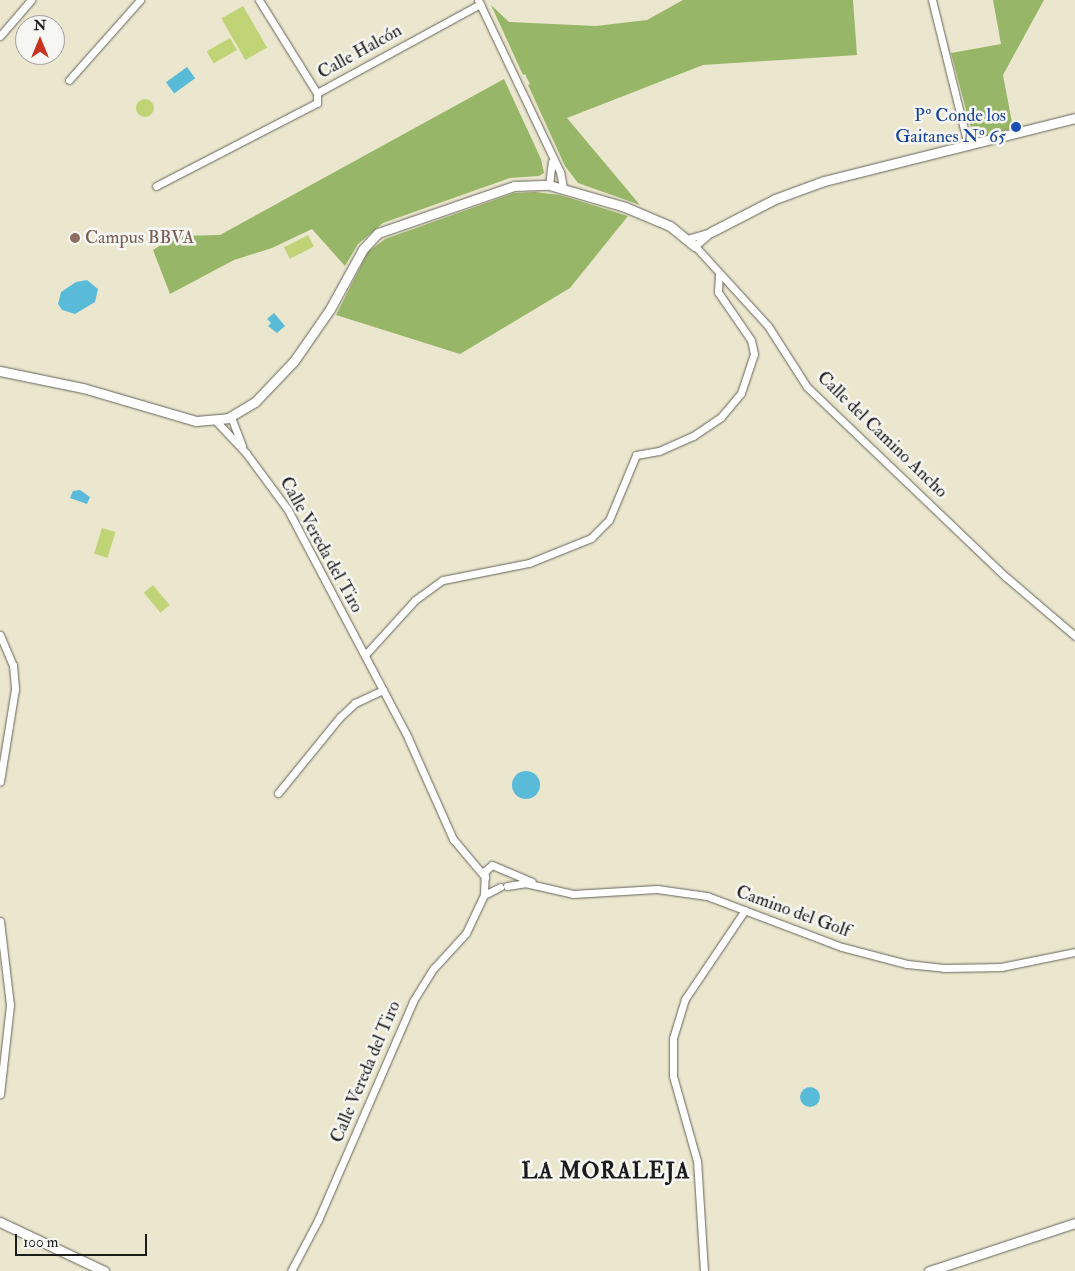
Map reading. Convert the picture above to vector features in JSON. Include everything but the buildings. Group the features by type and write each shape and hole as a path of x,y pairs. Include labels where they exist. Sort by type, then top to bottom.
{"street":[{"path":"0,36 31,0"},
{"path":"69,80 140,0"},
{"path":"259,0 317,93"},
{"path":"932,0 968,146"},
{"path":"479,2 552,161 560,172 563,188"},
{"name":"Calle Halcón","path":"156,186 317,102 317,93 479,2"},
{"path":"686,239 710,232 775,200 824,181 1075,118"},
{"path":"549,185 552,161"},
{"name":"Calle del Camino Ancho","path":"0,371 91,390 196,421 216,421 231,417 255,402 294,361 330,309 363,249 378,233 500,189 549,185 563,188 650,217 695,246 768,326 807,387 1006,577 1075,636"},
{"path":"695,246 710,232"},
{"path":"365,655 415,600 443,580 499,572 530,563 591,538 609,520 636,455 659,451 693,436 721,417 741,392 754,354 751,340 718,292 720,273"},
{"name":"Calle Vereda del Tiro","path":"231,417 246,453"},
{"name":"Calle Vereda del Tiro","path":"216,421 246,453 288,510 383,690 454,838 485,878"},
{"path":"0,635 13,665 15,689 0,782"},
{"path":"278,793 340,717 355,703 383,690"},
{"path":"470,858 539,885"},
{"name":"Calle Vereda del Tiro","path":"291,1271 318,1220 413,1001 434,968 466,932 484,895 485,878 492,866"},
{"path":"484,895 504,886 510,881 508,872"},
{"path":"485,878 504,886"},
{"name":"Camino del Golf","path":"504,886 520,883 539,885 573,894 676,890 707,896 842,947 907,964 944,968 1001,967 1073,953"},
{"path":"704,1271 697,1161 673,1076 674,1038 685,999 745,910"},
{"path":"0,921 10,1005 0,1094"},
{"path":"0,1222 104,1271"},
{"path":"929,1271 1075,1223"}],"green space":[{"path":"683,0 853,0 857,55 703,65 567,118 640,205 578,183 565,166 528,85 530,84 525,74 523,75 491,5 509,22 596,26 647,20"},
{"path":"993,0 1044,0 1003,75 1013,128 984,136 975,135 970,125 951,53 1001,44"},
{"path":"243,6 267,48 245,60 221,18"},
{"path":"230,38 237,50 214,64 207,52"},
{"path":"504,79 541,159 544,173 539,176 510,178 383,223 358,244 345,266 312,229 272,248 234,260 170,294 153,250 175,236 220,235"},
{"path":"145,99 151,102 154,108 151,114 145,117 139,114 136,108 139,102"},
{"path":"535,192 560,195 628,216 570,288 460,354 336,315 368,252 385,239 514,193"},
{"path":"308,235 314,247 290,259 284,247"},
{"path":"102,528 115,532 107,558 94,554"},
{"path":"153,585 170,605 161,613 144,593"}],"water":[{"path":"187,67 195,78 174,94 166,82"},
{"path":"87,280 98,289 95,302 75,314 62,310 58,304 61,292 76,282"},
{"path":"274,313 285,326 277,333 268,326 271,323 267,319"},
{"path":"80,490 90,497 87,504 70,498 73,491"},
{"path":"526,771 536,775 540,785 536,795 526,799 516,795 512,785 516,775"},
{"path":"810,1087 817,1090 820,1097 817,1104 810,1107 803,1104 800,1097 803,1090"}],"place":[{"name":"Pº Conde los Gaitanes Nº 65","path":"1016,127"},
{"name":"Campus BBVA","path":"75,238"}],"district":[{"name":"LA MORALEJA","path":"606,1172"}]}
